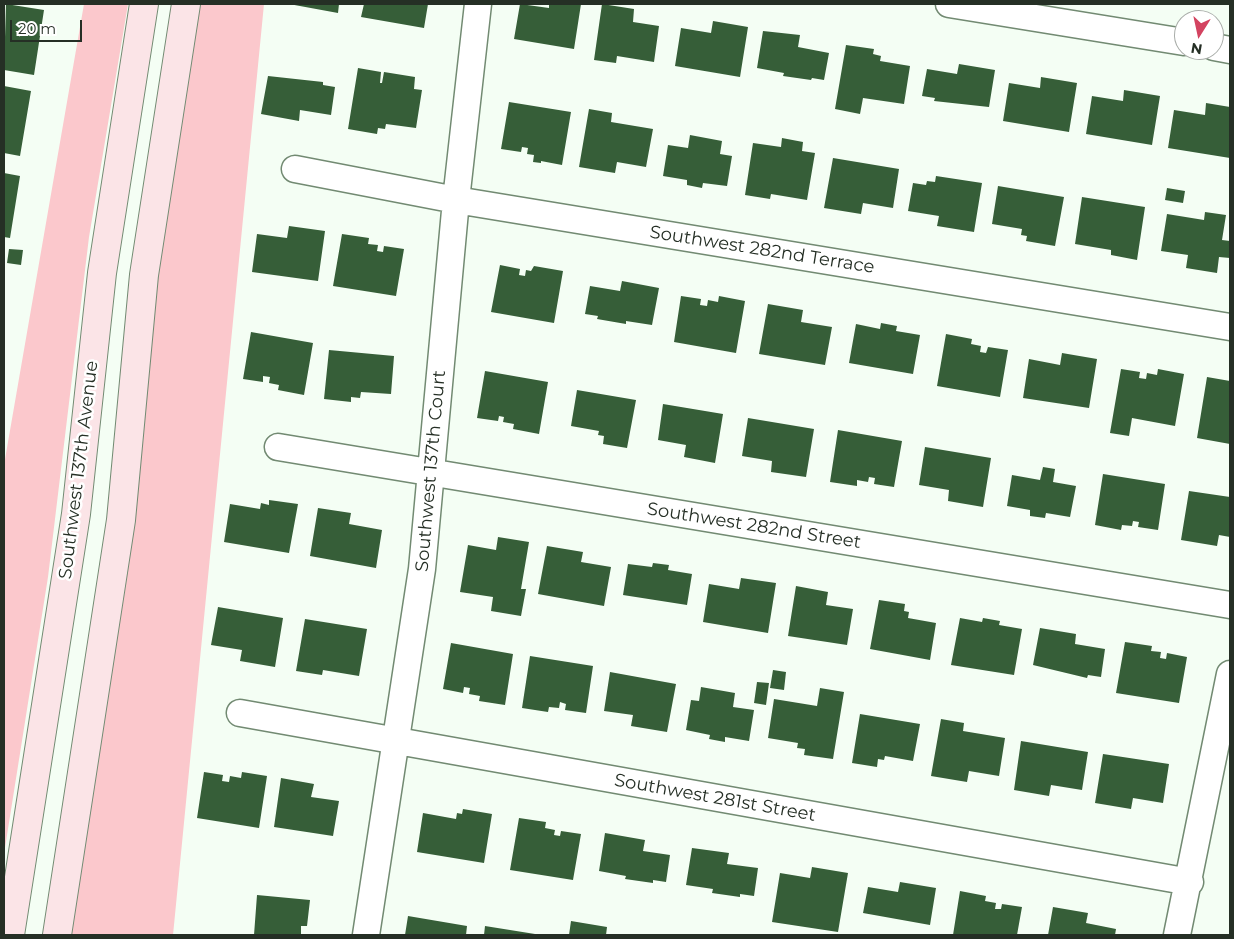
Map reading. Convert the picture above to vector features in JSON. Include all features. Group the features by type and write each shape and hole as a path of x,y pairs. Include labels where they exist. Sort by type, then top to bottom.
{"main road":[{"name":"Southwest 137th Avenue","path":"10,935 76,514 102,273 144,4"},
{"path":"57,935 121,520 144,275 186,4"}],"street":[{"name":"Southwest 137th Court","path":"366,935 422,569 456,200 478,4"},
{"path":"950,4 1174,40"},
{"name":"Southwest 282nd Terrace","path":"295,169 456,200 1230,327"},
{"name":"Southwest 282nd Street","path":"278,447 1230,605"},
{"path":"1177,935 1190,882 1230,674"},
{"name":"Southwest 281st Street","path":"240,712 1190,882"}],"shaded area":[{"path":"84,4 128,4 89,237 48,577 4,854 4,465"},
{"path":"200,4 264,4 173,935 70,935 126,583 143,442 154,306 166,206"}],"building":[{"path":"6,4 44,10 34,75 4,70"},
{"path":"289,4 339,4 338,13"},
{"path":"364,4 428,4 424,28 361,17"},
{"path":"520,4 549,8 549,4 581,4 574,49 514,39"},
{"path":"602,4 634,9 633,22 659,26 654,62 617,56 616,63 594,60"},
{"path":"713,21 748,27 740,77 675,66 681,28 711,33"},
{"path":"763,31 800,35 798,47 829,53 824,80 783,76 784,73 757,68"},
{"path":"846,45 874,49 873,54 881,56 880,61 910,66 904,104 863,98 860,114 835,109"},
{"path":"959,64 995,70 989,107 934,101 935,98 922,96 927,69 957,74"},
{"path":"358,68 381,72 380,83 382,83 384,72 415,77 414,89 422,90 416,128 386,124 385,129 378,128 377,134 348,129"},
{"path":"268,76 323,82 323,85 335,87 331,115 300,110 299,121 261,114"},
{"path":"1041,77 1077,83 1069,132 1003,121 1009,83 1040,88"},
{"path":"4,86 31,91 20,156 4,153"},
{"path":"1124,90 1160,96 1152,145 1086,134 1092,96 1123,101"},
{"path":"509,102 571,112 562,165 541,161 541,163 533,162 534,155 527,154 528,148 522,147 521,152 501,149"},
{"path":"1206,103 1230,107 1230,158 1168,148 1174,110 1205,115"},
{"path":"589,109 612,113 611,122 653,129 646,167 617,162 615,173 579,167"},
{"path":"690,135 722,141 720,154 732,156 727,186 703,183 702,188 687,185 687,180 663,176 668,145 688,148"},
{"path":"782,138 803,142 802,151 815,153 807,200 771,194 770,199 745,195 753,143 781,147"},
{"path":"833,158 899,169 893,208 863,203 861,214 824,208"},
{"path":"4,173 20,176 10,238 4,237"},
{"path":"936,176 982,183 974,232 937,226 939,216 908,211 913,183 926,185 927,181 935,182"},
{"path":"998,186 1064,197 1055,246 1026,241 1027,236 1021,235 1022,229 992,224"},
{"path":"1167,188 1185,191 1183,203 1165,200"},
{"path":"1082,197 1145,207 1137,260 1111,255 1111,250 1075,244"},
{"path":"1205,212 1226,215 1222,240 1230,241 1230,258 1219,257 1217,273 1186,268 1188,255 1161,251 1167,214 1204,220"},
{"path":"289,226 325,231 318,281 252,272 257,234 287,238"},
{"path":"342,234 369,238 368,244 378,245 377,251 383,252 384,246 404,249 396,296 333,286"},
{"path":"9,249 23,250 21,265 7,263"},
{"path":"500,265 520,269 519,275 525,276 526,270 531,271 534,266 563,271 554,323 491,312"},
{"path":"622,281 659,288 652,325 626,321 626,324 597,319 598,316 585,314 590,286 620,291"},
{"path":"681,296 701,299 700,305 707,306 708,300 718,302 719,296 745,301 736,353 674,342"},
{"path":"768,304 803,310 801,322 832,327 825,365 759,354"},
{"path":"881,323 897,326 896,331 920,335 913,374 849,363 856,324 880,329"},
{"path":"251,332 313,343 304,395 278,390 279,385 269,383 270,377 263,376 263,382 243,379"},
{"path":"946,334 972,339 971,344 981,346 980,352 986,353 988,347 1008,350 1000,397 937,386"},
{"path":"329,350 394,356 391,394 361,392 360,398 351,397 351,402 324,399"},
{"path":"1062,353 1097,359 1089,408 1023,398 1029,359 1060,365"},
{"path":"1121,369 1140,372 1139,378 1146,379 1147,373 1157,375 1158,369 1184,374 1175,426 1132,418 1129,436 1110,433"},
{"path":"485,371 548,382 539,434 513,429 514,424 503,422 504,417 499,416 498,421 477,418"},
{"path":"1207,377 1230,381 1230,444 1197,438"},
{"path":"577,390 636,400 627,448 603,444 604,436 598,435 599,431 571,426"},
{"path":"663,404 723,414 715,463 684,457 686,445 658,440"},
{"path":"748,418 814,429 806,477 771,472 772,461 742,456"},
{"path":"838,430 902,441 894,487 874,484 875,478 869,477 868,482 857,480 857,486 830,482"},
{"path":"925,447 991,458 983,507 948,501 949,490 919,485"},
{"path":"1043,467 1055,469 1053,482 1076,486 1070,517 1046,513 1045,518 1030,516 1030,510 1007,506 1012,475 1040,480"},
{"path":"1103,474 1165,484 1158,530 1138,527 1139,522 1133,521 1132,526 1122,525 1121,530 1095,525"},
{"path":"1189,491 1230,497 1230,537 1219,535 1217,546 1181,540"},
{"path":"269,500 298,504 289,553 224,542 230,504 260,509 261,503 269,505"},
{"path":"318,508 351,513 349,524 382,530 376,568 310,556"},
{"path":"498,537 529,542 521,589 526,589 521,616 491,611 493,597 460,592 468,545 496,550"},
{"path":"547,546 583,552 581,562 611,567 604,606 538,594"},
{"path":"653,563 669,565 668,570 692,574 687,605 623,595 628,564 652,567"},
{"path":"741,578 776,583 768,633 703,622 709,584 739,589"},
{"path":"796,586 828,592 826,605 853,609 847,645 788,636"},
{"path":"879,600 905,604 904,611 909,612 908,618 936,623 930,660 870,649"},
{"path":"218,607 283,618 275,667 240,661 242,650 211,645"},
{"path":"960,618 982,622 983,618 1000,621 999,625 1022,629 1014,675 951,665"},
{"path":"305,619 367,629 359,676 323,670 322,675 296,671"},
{"path":"1040,628 1076,634 1075,644 1105,649 1101,677 1088,675 1087,678 1033,665"},
{"path":"1125,642 1152,646 1151,651 1161,652 1160,658 1166,659 1167,653 1187,657 1179,703 1116,693"},
{"path":"451,643 513,654 505,705 479,701 480,696 469,694 470,688 464,687 463,693 443,689"},
{"path":"530,656 593,666 586,713 565,710 566,704 560,702 559,708 549,707 548,712 522,708"},
{"path":"773,670 786,672 784,690 770,688"},
{"path":"610,672 676,684 667,732 631,726 633,715 604,711"},
{"path":"757,682 769,683 766,705 754,703"},
{"path":"701,687 735,693 733,707 754,710 749,741 725,737 725,742 709,739 710,735 686,730 691,700 699,701"},
{"path":"820,688 844,692 833,759 804,755 805,749 797,748 798,743 768,738 774,699 817,706"},
{"path":"860,714 920,724 913,761 885,756 884,760 878,759 877,767 852,763"},
{"path":"941,719 964,723 963,731 1005,738 999,776 969,771 967,782 931,776"},
{"path":"1021,741 1088,752 1082,790 1051,785 1049,796 1014,790"},
{"path":"1103,754 1169,764 1163,803 1133,798 1131,809 1095,803"},
{"path":"204,772 223,775 222,781 229,782 230,776 241,778 242,772 267,776 259,828 197,818"},
{"path":"281,778 314,784 311,797 339,801 333,836 274,827"},
{"path":"463,809 492,814 484,863 417,852 423,813 456,819 457,813 462,814"},
{"path":"519,818 546,822 545,828 555,830 554,835 560,836 561,831 581,834 573,880 510,870"},
{"path":"605,833 645,840 643,851 670,855 666,882 653,880 653,883 625,879 626,876 599,871"},
{"path":"692,848 729,853 727,864 758,868 754,896 740,894 740,897 712,893 713,889 686,885"},
{"path":"812,867 848,873 838,932 772,922 780,873 810,878"},
{"path":"900,882 936,888 930,925 863,913 868,887 898,892"},
{"path":"960,891 986,896 985,901 996,903 995,909 1001,909 1002,904 1022,907 1017,935 953,935"},
{"path":"257,895 310,900 307,926 301,926 301,935 254,935"},
{"path":"1053,907 1088,913 1086,923 1116,929 1115,935 1048,935"},
{"path":"408,916 467,926 466,935 405,935"},
{"path":"571,921 607,927 606,935 569,935"},
{"path":"485,926 535,934 535,935 484,935"}]}
